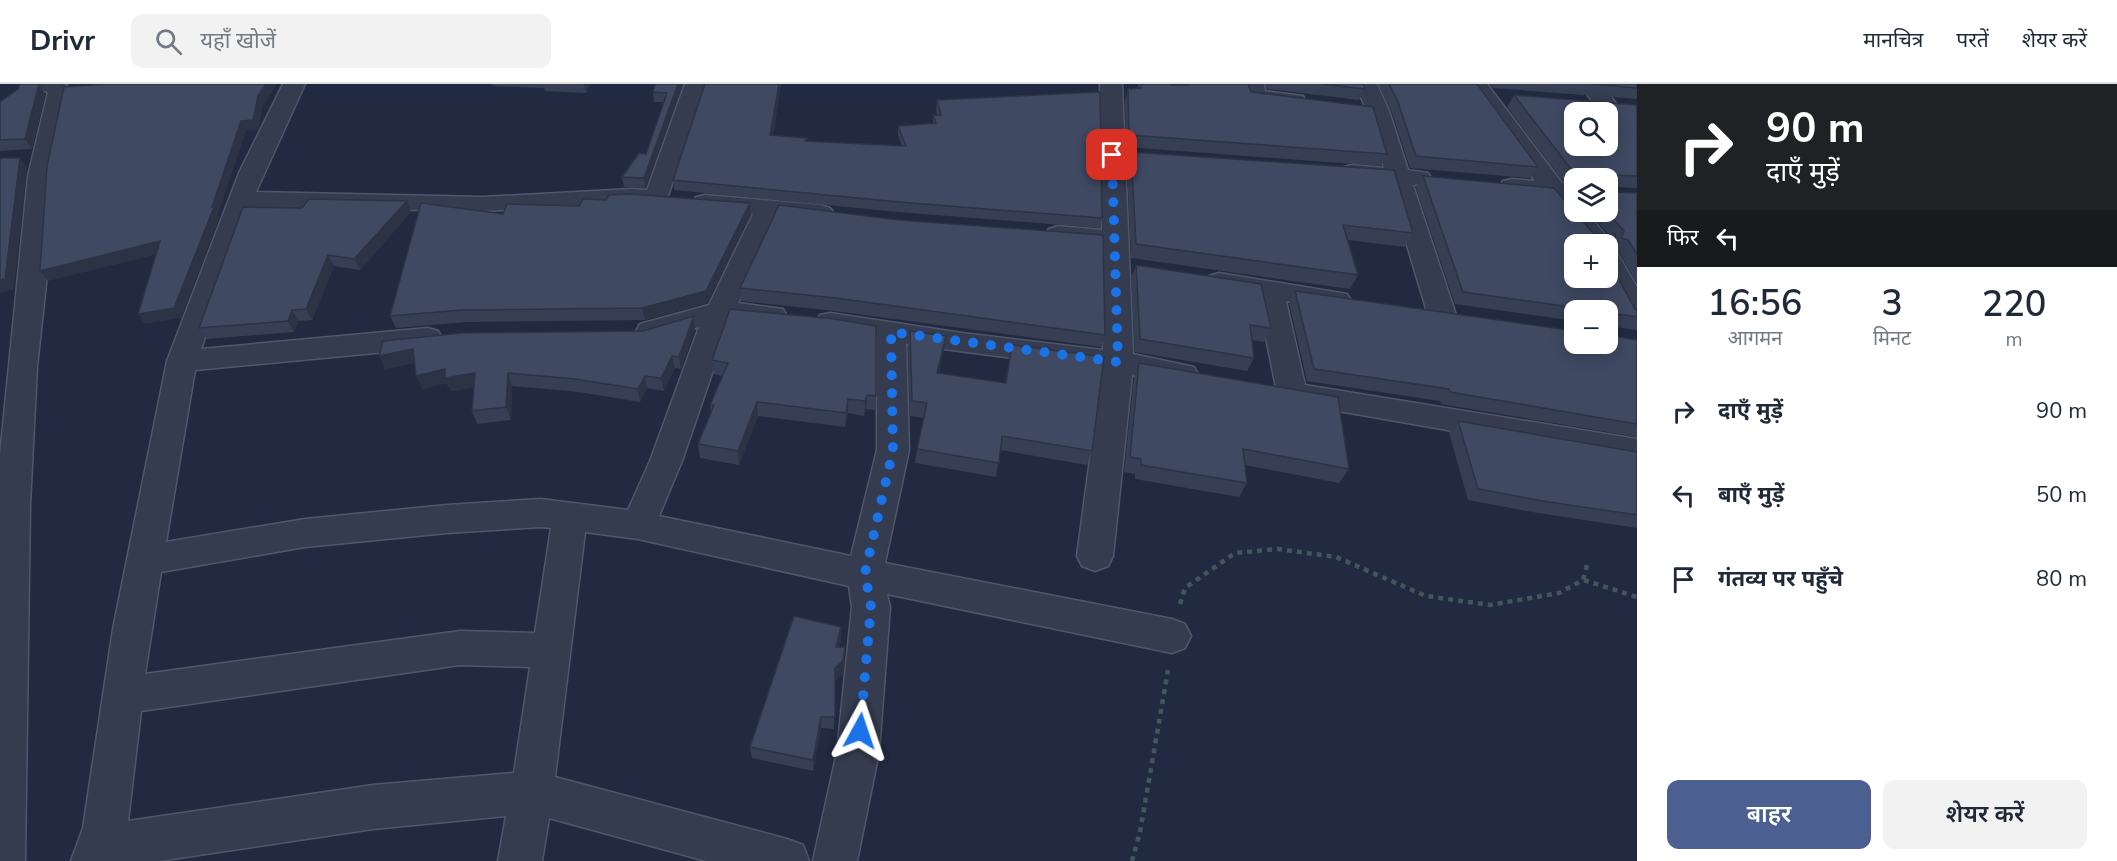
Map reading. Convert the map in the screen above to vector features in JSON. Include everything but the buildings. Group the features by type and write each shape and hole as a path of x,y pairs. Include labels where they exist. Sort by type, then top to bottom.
{"street":[{"path":"294,84 251,173 182,361 132,629 105,828 96,855 373,807 532,792 787,861"},
{"path":"656,199 696,84"},
{"path":"1095,556 1118,362 1124,258 1124,156 1111,84"},
{"path":"1253,84 1255,96 1311,103"},
{"path":"1366,84 1367,110 1398,176 1442,315"},
{"path":"3,861 14,493 22,367 32,284 40,176 32,159 61,87"},
{"path":"1480,90 1517,99"},
{"path":"1480,90 1564,191"},
{"path":"1588,94 1607,102"},
{"path":"1327,171 1443,180"},
{"path":"1487,184 1564,191"},
{"path":"242,199 483,204 632,196 840,215"},
{"path":"638,525 666,461 720,311 769,207"},
{"path":"1036,232 1124,258"},
{"path":"1618,277 1634,305"},
{"path":"1199,279 1362,303"},
{"path":"1270,290 1280,391 1637,451"},
{"path":"622,332 645,332 720,311 835,322 891,332 1118,362 1211,379"},
{"path":"835,861 858,752 871,607 865,573 893,450 891,332"},
{"path":"182,361 456,335"},
{"path":"145,561 305,533 458,518 541,513 638,525 745,550 1172,636"},
{"path":"520,861 532,792 570,517"},
{"path":"123,694 460,648 551,651"}],"path":[{"path":"1132,861 1140,832 1166,694 1172,636 1185,588 1235,553 1278,549 1336,557 1426,596 1490,605 1559,593 1584,580 1637,597"},
{"path":"1584,580 1587,565"}],"route":[{"path":"860,731 871,607 865,573 893,450 891,332 1118,362 1112,155"}]}
